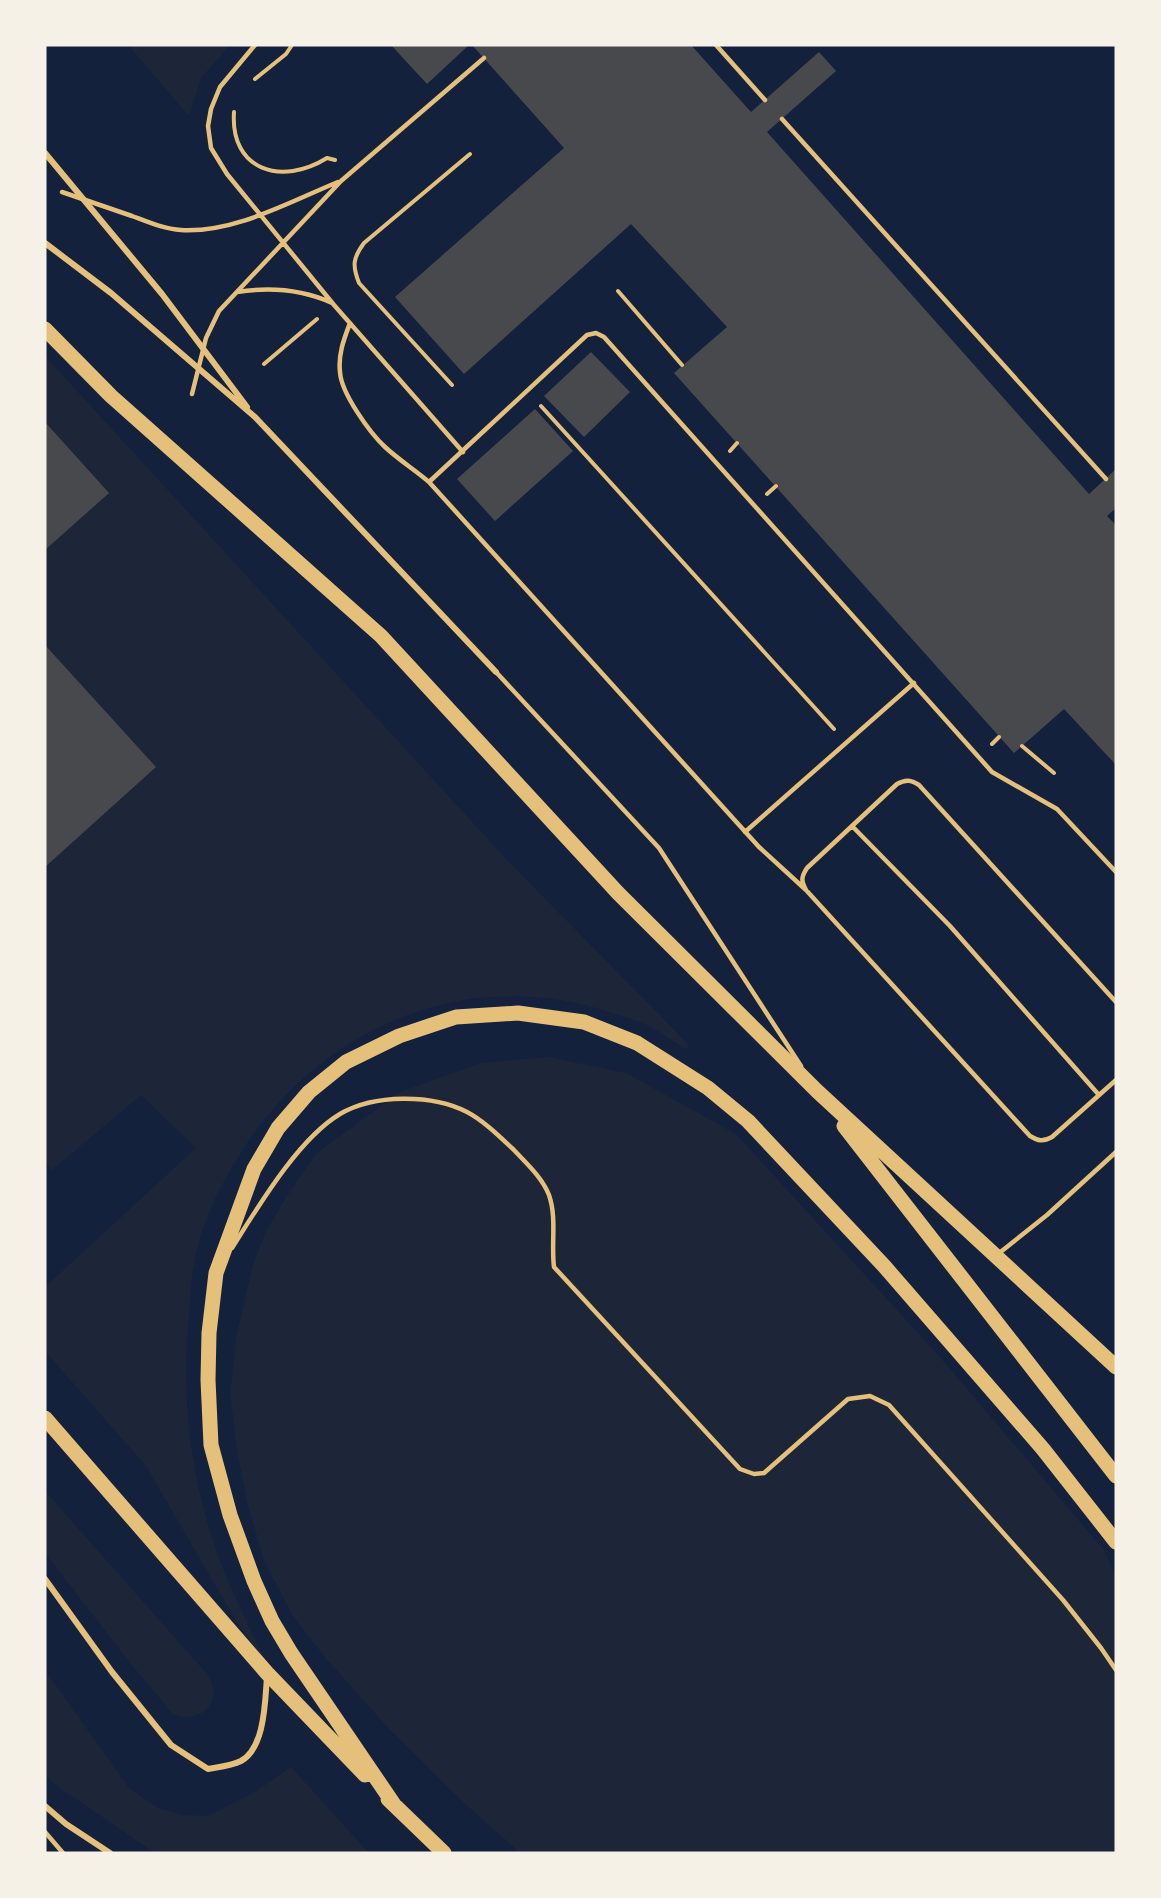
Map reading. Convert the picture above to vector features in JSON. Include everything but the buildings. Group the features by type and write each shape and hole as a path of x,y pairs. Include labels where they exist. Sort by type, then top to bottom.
{"main road":[{"path":"45,329 111,396 381,636 618,894 817,1091 1116,1367"},
{"path":"395,1806 291,1653 272,1621 254,1581 230,1515 211,1445 209,1333 216,1273 234,1219 254,1169 278,1128 309,1092 346,1062 399,1036 456,1017 518,1013 584,1022 637,1043 708,1088 748,1120 885,1267 1043,1449 1116,1542"},
{"path":"817,1091 1116,1476"},
{"path":"45,1418 267,1673 395,1806 444,1853"}],"street":[{"path":"45,153 156,287 255,417"},
{"path":"45,243 111,293 255,417 496,672"},
{"path":"45,1578 112,1671 171,1746 208,1769 224,1767 243,1760 255,1746 264,1714 267,1673"},
{"path":"45,1806 66,1824 110,1853"}],"lane":[{"path":"255,45 220,87 211,109 208,126 211,148 227,174 334,305 463,452"},
{"path":"716,45 765,100"},
{"path":"192,394 206,338 219,311 340,181 484,58"},
{"path":"782,119 1106,478"},
{"path":"62,192 157,225 179,230 227,224 259,214 340,181"},
{"path":"236,293 252,290 289,290 309,294 334,305"},
{"path":"350,323 342,344 340,374 346,392 356,410 384,446 429,482 759,848 806,890 1030,1136 1045,1141 1052,1137 1116,1080"},
{"path":"429,482 587,335 596,333 604,337 992,772 1057,809 1116,872"},
{"path":"496,672 659,848 817,1091"},
{"path":"745,832 914,683"},
{"path":"806,890 802,883 802,875 807,868 897,784 904,780 913,781 1116,1002"},
{"path":"852,826 950,926 1099,1095"},
{"path":"216,1273 266,1195 309,1140 340,1114 373,1102 405,1098 438,1101 468,1113 498,1135 533,1169 549,1194 553,1215 554,1267 562,1278 740,1468 754,1474 764,1473 848,1399 870,1396 889,1405 1063,1600 1116,1670"},
{"path":"995,1256 1047,1215 1116,1152"},
{"path":"45,1832 63,1853"}],"path":[{"path":"253,81 286,54 292,45"},
{"path":"235,105 234,138 253,164 269,170 287,172 306,169 327,158 334,160"},
{"path":"452,385 359,283 355,271 355,256 364,243 470,154"},
{"path":"618,291 682,365"},
{"path":"264,364 318,318"},
{"path":"536,400 847,743"},
{"path":"1022,746 1054,773"}],"shaded area":[{"path":"128,45 230,45 201,78 189,116"},
{"path":"45,356 508,861 689,1045 688,1048 684,1048 653,1028 629,1018 556,999 504,996 452,1002 403,1017 357,1039 315,1069 277,1105 244,1148 213,1203 202,1232 192,1273 187,1336 187,1401 194,1465 209,1527 219,1558 266,1663 238,1624 146,1466 45,1351 45,1287 196,1148 141,1095 52,1170 45,1163"},
{"path":"548,1057 626,1073 736,1134 939,1356 1104,1550 1116,1576 1116,1853 520,1853 463,1802 389,1729 324,1656 293,1616 265,1563 248,1506 230,1395 236,1338 253,1265 266,1231 317,1153 400,1092 481,1063"},
{"path":"45,1491 207,1674 213,1693 208,1708 193,1716 184,1717 173,1714 45,1553"},
{"path":"45,1670 129,1788 158,1808 182,1815 208,1816 255,1792 291,1767 369,1853 155,1853 45,1776"}]}
